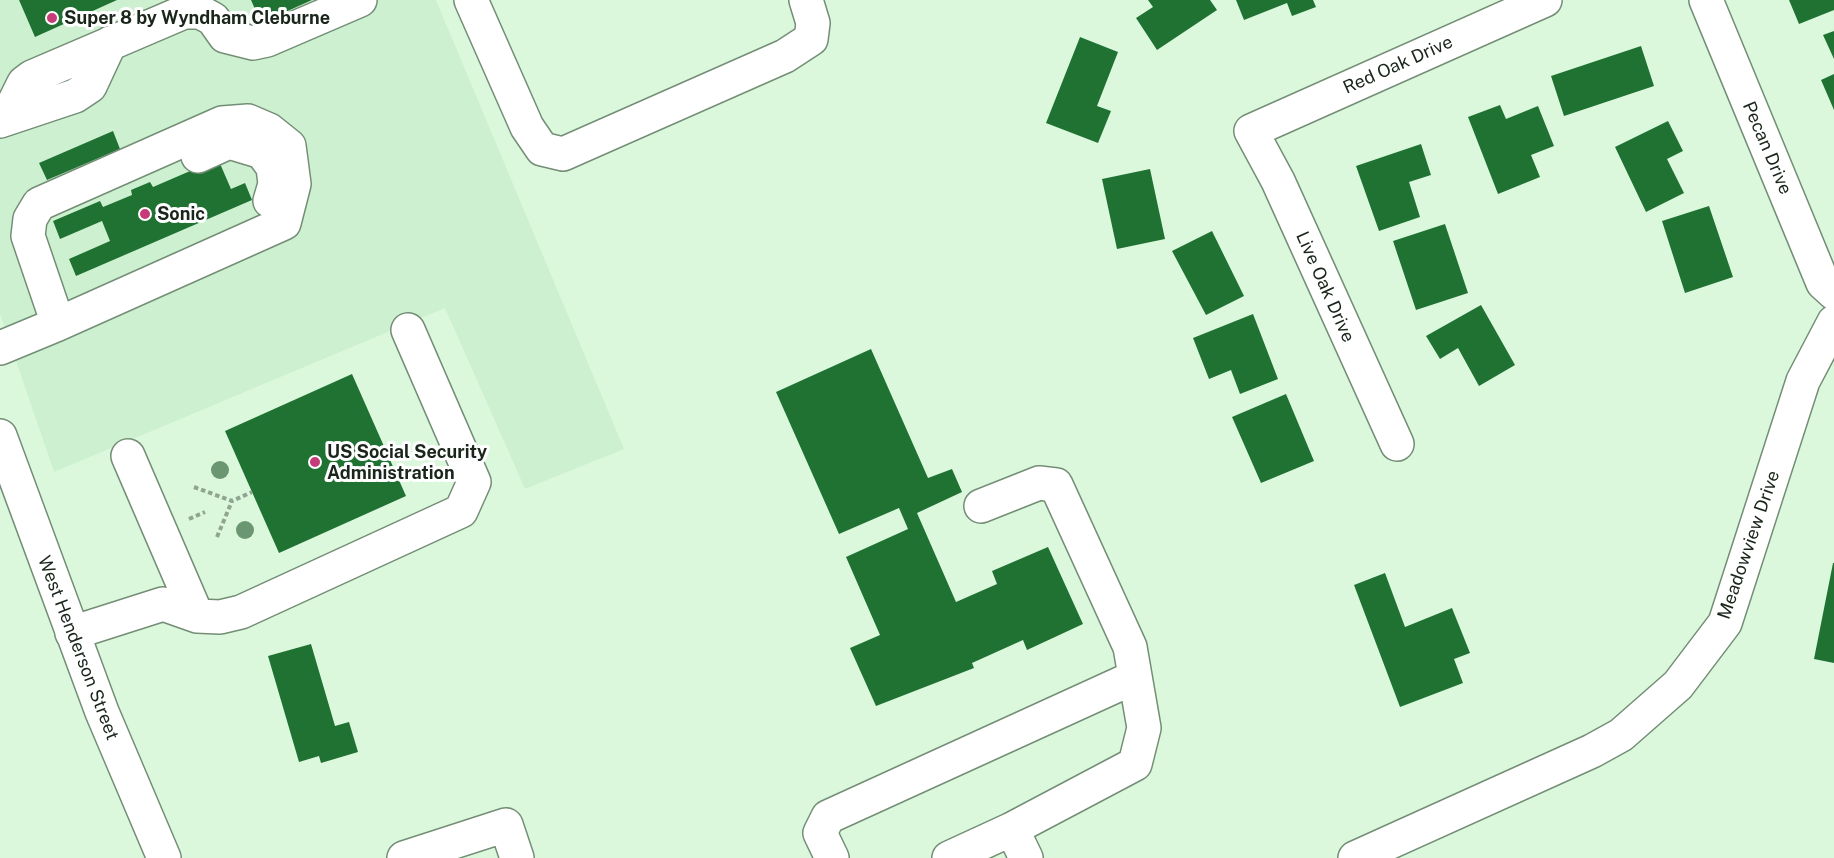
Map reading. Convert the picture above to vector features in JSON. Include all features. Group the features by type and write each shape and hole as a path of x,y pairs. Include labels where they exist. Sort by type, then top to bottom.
{"street":[{"path":"3,120 24,83 32,77 184,12 201,12 213,19 225,36 253,43 274,37 360,0"},
{"path":"471,0 527,127 542,149 563,154 785,56 811,39 813,23 806,0"},
{"name":"Red Oak Drive","path":"1251,131 1545,0"},
{"name":"Pecan Drive","path":"1706,0 1823,283 1834,294"},
{"path":"0,348 58,324 256,237 284,223 294,184 289,146 269,130 248,120 222,123 39,204 30,219 28,236 58,324"},
{"name":"Live Oak Drive","path":"1251,131 1278,181 1396,444"},
{"name":"Meadowview Drive","path":"1355,858 1592,751 1621,735 1678,685 1725,623 1803,381 1834,322"},
{"path":"72,633 163,604 197,616 220,617 241,612 461,511 474,482 408,330"},
{"name":"West Henderson Street","path":"0,436 72,633 164,858"},
{"path":"128,456 197,616"},
{"path":"949,858 1019,844 1135,764 1144,728 1130,647 1056,485 1039,483 981,506"},
{"path":"832,858 820,833 828,816 1135,677"},
{"path":"404,858 506,825 517,858"}],"path":[{"path":"194,487 232,501"},
{"path":"217,537 232,501 252,492"}],"shaded area":[{"path":"0,0 436,0 624,449 525,489 445,308 54,472 0,314"}],"building":[{"name":"Super 8 by Wyndham Cleburne","path":"19,0 117,0 35,37"},
{"name":"Super 8 by Wyndham Cleburne","path":"251,0 312,0 261,23"},
{"path":"1148,0 1210,0 1217,10 1157,50 1136,18 1153,7"},
{"path":"1236,0 1313,0 1316,7 1292,16 1287,3 1244,20"},
{"path":"1789,0 1834,0 1834,10 1799,24"},
{"path":"1834,31 1834,59 1823,35"},
{"path":"1080,37 1118,52 1097,106 1111,111 1098,143 1046,123"},
{"path":"1641,46 1654,86 1564,116 1551,76"},
{"path":"1834,74 1834,110 1821,80"},
{"path":"1500,105 1506,119 1538,106 1554,146 1531,155 1540,177 1498,194 1468,117"},
{"path":"1668,121 1683,151 1667,159 1684,193 1646,212 1615,147"},
{"path":"113,131 120,149 47,180 39,163"},
{"path":"1421,144 1431,175 1409,182 1420,217 1379,231 1356,166"},
{"name":"Sonic","path":"218,159 231,189 245,183 252,200 76,276 69,259 110,241 102,221 60,239 53,221 100,201 103,207 132,195 131,190 150,182 153,187"},
{"path":"1150,169 1165,239 1117,249 1102,179"},
{"path":"1709,206 1733,277 1685,293 1662,221"},
{"path":"1445,224 1468,293 1416,310 1393,241"},
{"path":"1212,231 1244,296 1206,315 1172,251"},
{"path":"1481,305 1515,365 1479,386 1458,348 1440,359 1426,336"},
{"path":"1253,314 1278,379 1240,394 1231,370 1209,379 1193,338"},
{"path":"871,349 928,478 952,469 962,492 917,513 956,602 997,584 992,571 1048,547 1083,624 1027,650 1023,640 972,663 974,668 876,706 850,648 880,635 846,557 908,529 899,508 839,534 776,392"},
{"name":"US Social Security Administration","path":"352,374 406,496 279,553 225,431"},
{"path":"1286,394 1314,461 1261,483 1232,417"},
{"path":"1834,563 1834,663 1814,659"},
{"path":"1385,573 1405,627 1452,608 1470,653 1454,659 1463,683 1400,707 1354,585"},
{"path":"311,644 335,726 349,722 358,752 321,763 319,756 299,762 268,656"}],"place":[{"name":"Super 8 by Wyndham Cleburne","path":"52,18"},
{"name":"Sonic","path":"145,214"},
{"name":"US Social Security Administration","path":"315,462"}]}
